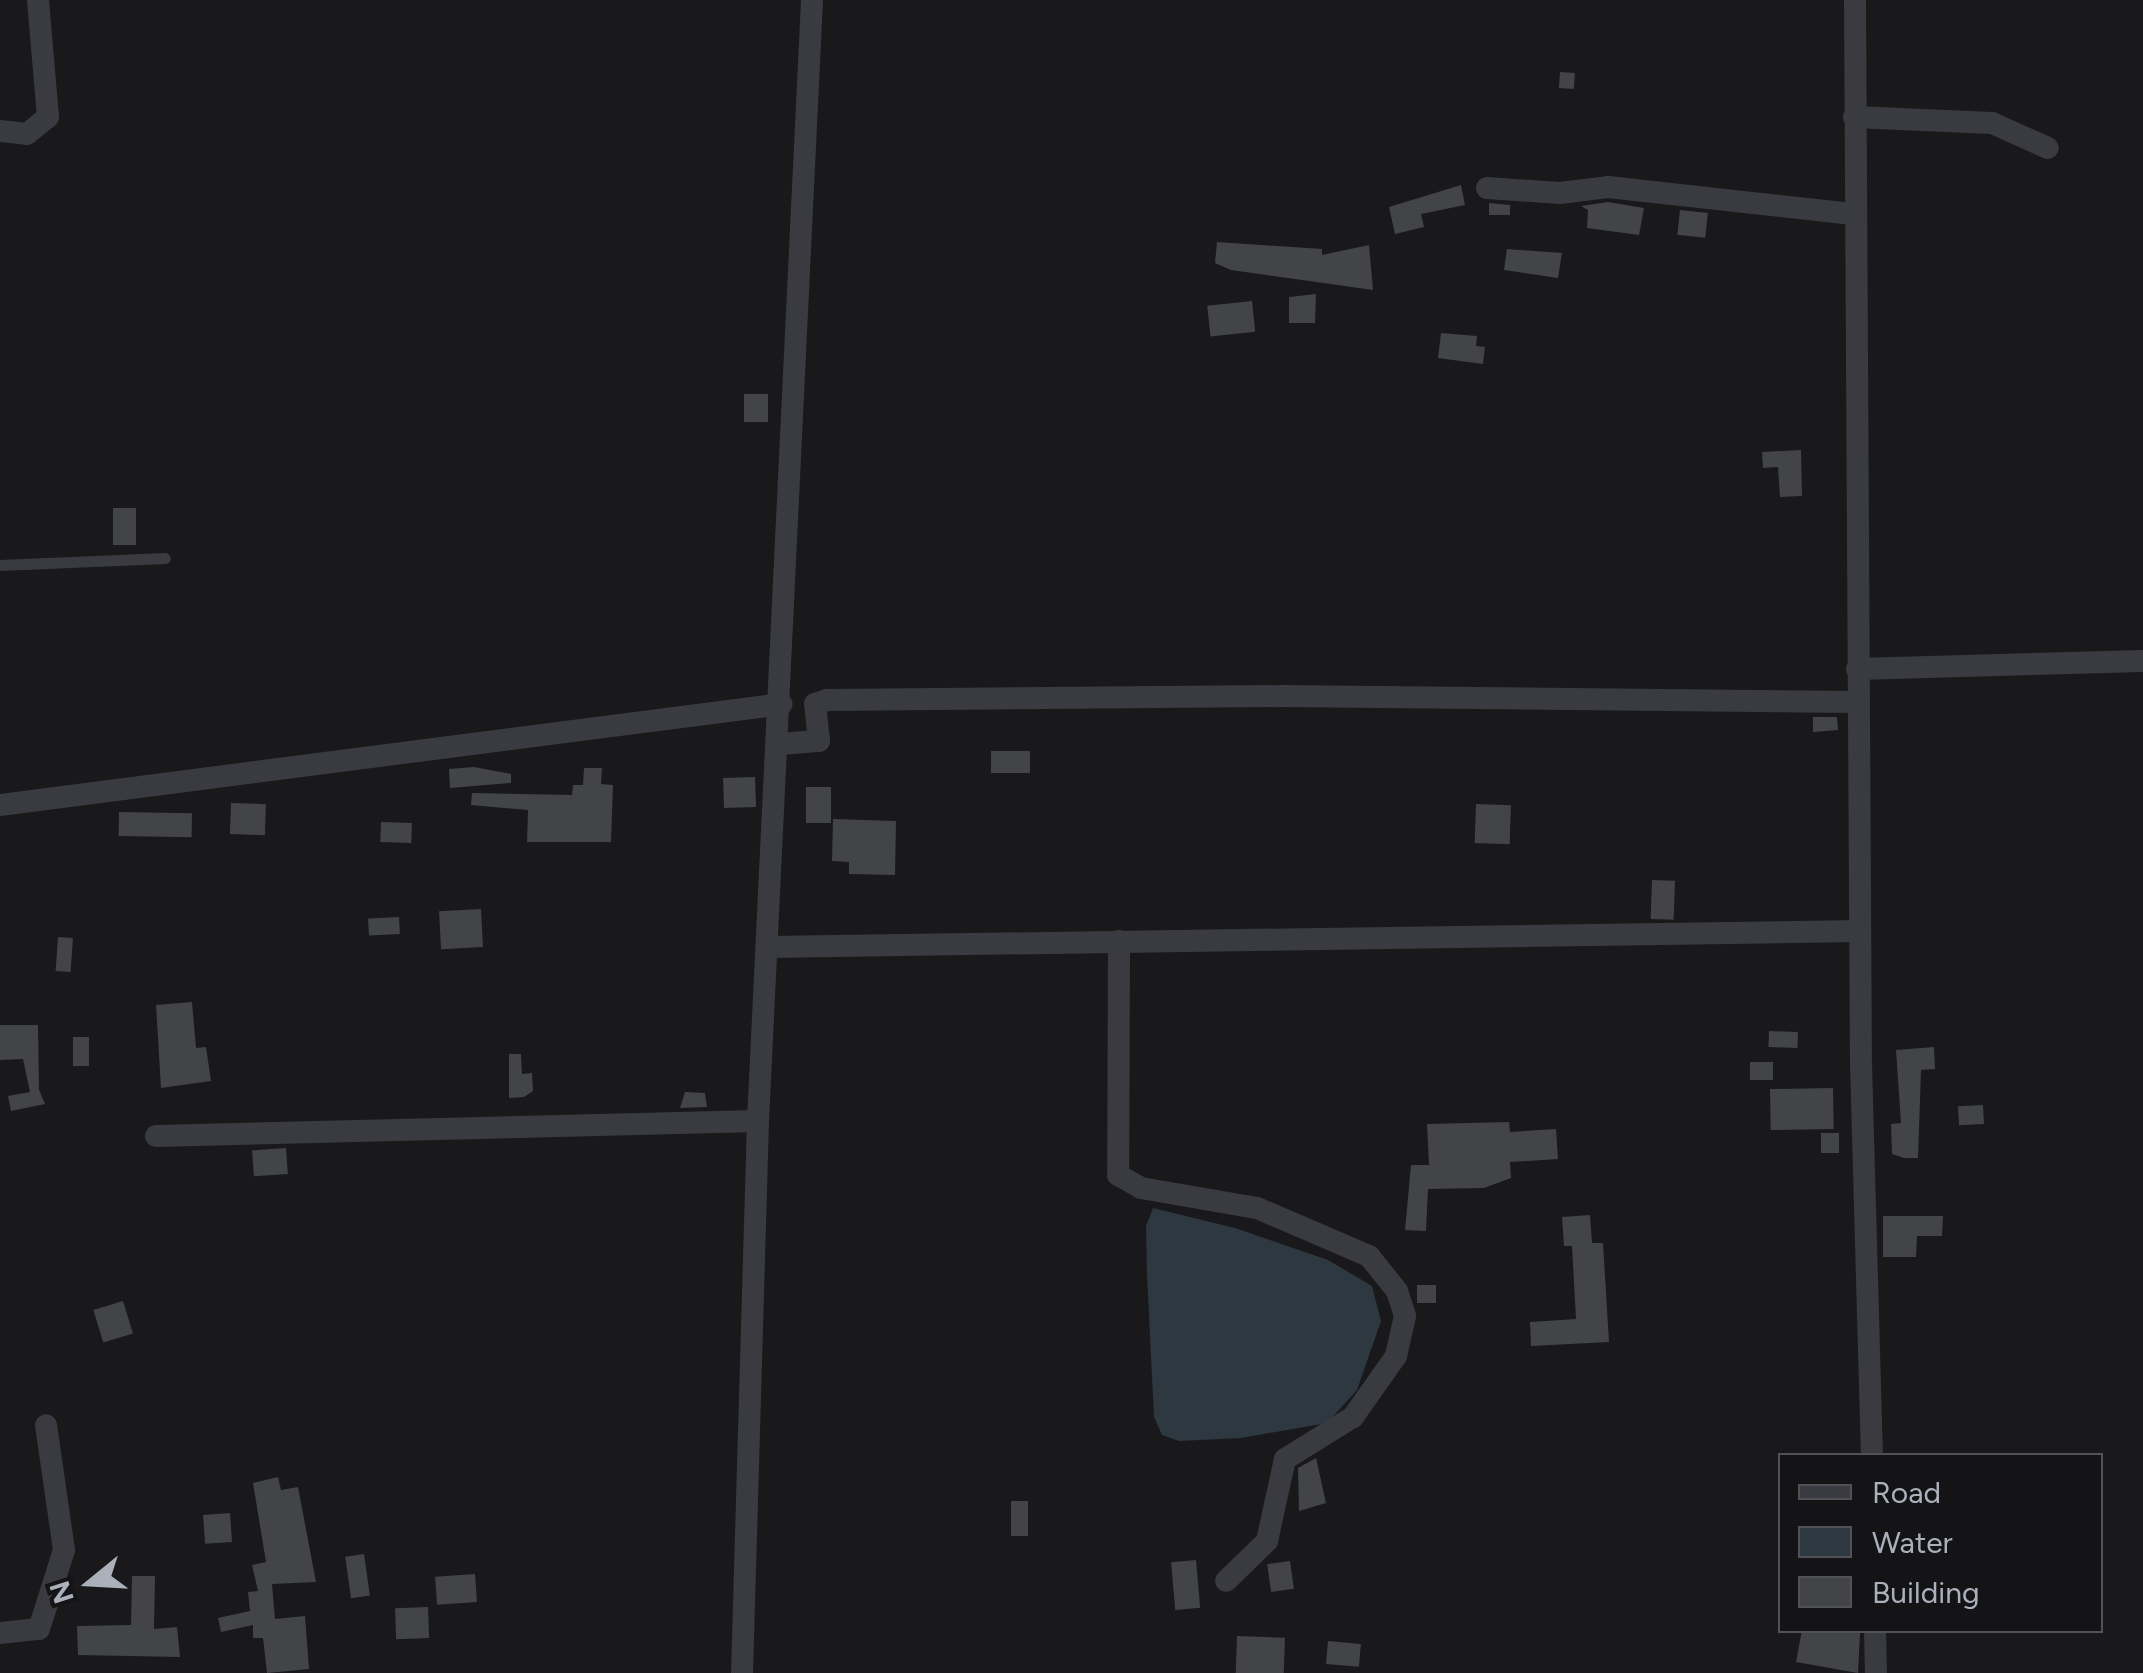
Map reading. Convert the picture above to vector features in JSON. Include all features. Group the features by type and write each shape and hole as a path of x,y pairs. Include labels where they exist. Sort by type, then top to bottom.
{"street":[{"path":"0,131 27,134 48,117 38,0"},
{"path":"742,1673 758,1121 781,744 812,0"},
{"path":"1855,0 1860,931 1872,1453"},
{"path":"1854,117 2004,125 2048,148"},
{"path":"1487,188 1560,193 1608,186 1854,214"},
{"path":"1857,669 2143,661"},
{"path":"781,744 819,741 815,704 827,700 1281,696 1858,702"},
{"path":"0,804 782,704"},
{"path":"769,947 1860,931"},
{"path":"1119,941 1118,1175 1141,1188 1256,1208 1369,1256 1397,1292 1404,1316 1396,1356 1352,1417 1285,1460 1267,1540 1226,1581"},
{"path":"156,1136 758,1121"},
{"path":"0,1633 39,1629 64,1550 46,1425"},
{"path":"1876,1633 1876,1673"}],"lane":[{"path":"0,566 165,558"}],"water":[{"path":"1153,1208 1235,1228 1328,1260 1372,1286 1381,1321 1357,1390 1327,1423 1241,1438 1179,1441 1162,1435 1154,1417 1147,1274 1146,1226"}],"building":[{"path":"1560,72 1575,73 1574,89 1559,88"},
{"path":"1461,185 1465,205 1421,214 1424,227 1395,234 1389,207"},
{"path":"1608,202 1644,208 1639,235 1587,228 1588,210 1581,206"},
{"path":"1489,203 1510,205 1510,215 1489,215"},
{"path":"1680,210 1708,213 1705,238 1677,235"},
{"path":"1217,242 1322,249 1322,255 1369,245 1373,290 1231,270 1215,263"},
{"path":"1507,249 1562,253 1558,278 1504,270"},
{"path":"1316,294 1315,323 1289,323 1289,297"},
{"path":"1252,301 1255,332 1210,337 1207,306"},
{"path":"1441,333 1477,336 1476,346 1485,347 1483,364 1438,358"},
{"path":"744,394 768,394 768,422 744,422"},
{"path":"1801,450 1802,496 1780,497 1778,467 1763,468 1762,452"},
{"path":"113,508 136,508 136,545 113,545"},
{"path":"1813,717 1837,717 1838,730 1813,732"},
{"path":"991,751 1030,751 1030,773 991,773"},
{"path":"474,767 511,774 511,783 450,788 449,769"},
{"path":"584,768 602,768 601,784 613,785 611,842 527,842 528,810 471,805 472,793 572,795 573,785 583,785"},
{"path":"755,777 756,807 724,808 723,778"},
{"path":"806,787 831,787 831,823 806,823"},
{"path":"231,803 266,804 265,835 230,834"},
{"path":"1476,804 1511,805 1510,844 1475,843"},
{"path":"119,812 192,813 192,837 119,836"},
{"path":"833,819 896,821 895,875 849,874 849,862 832,861"},
{"path":"381,822 412,823 411,843 380,842"},
{"path":"1652,880 1675,881 1674,920 1651,919"},
{"path":"481,909 483,947 441,949 439,911"},
{"path":"399,917 400,934 369,936 368,919"},
{"path":"58,937 73,938 71,972 56,971"},
{"path":"192,1002 196,1048 206,1047 211,1081 161,1088 156,1005"},
{"path":"0,1025 38,1025 39,1090 45,1104 11,1111 8,1096 30,1092 23,1059 0,1060"},
{"path":"1769,1031 1798,1032 1797,1048 1768,1047"},
{"path":"73,1037 89,1037 89,1066 73,1066"},
{"path":"1934,1047 1935,1069 1921,1070 1918,1158 1904,1158 1892,1154 1891,1124 1901,1123 1896,1050"},
{"path":"509,1054 521,1054 522,1074 532,1073 533,1091 524,1097 509,1098"},
{"path":"1750,1062 1773,1062 1773,1080 1750,1080"},
{"path":"1833,1088 1834,1129 1771,1130 1770,1089"},
{"path":"685,1092 705,1093 707,1107 680,1108"},
{"path":"1983,1105 1984,1124 1959,1125 1958,1106"},
{"path":"1509,1122 1510,1132 1556,1129 1558,1159 1510,1162 1511,1178 1484,1188 1428,1189 1426,1231 1405,1230 1411,1165 1429,1165 1427,1124"},
{"path":"1821,1133 1839,1133 1839,1153 1821,1153"},
{"path":"286,1148 288,1174 254,1176 252,1150"},
{"path":"1590,1215 1592,1243 1603,1243 1609,1342 1531,1346 1530,1322 1576,1319 1572,1246 1564,1246 1562,1217"},
{"path":"1883,1216 1943,1216 1942,1236 1917,1236 1916,1257 1883,1257"},
{"path":"1417,1285 1436,1285 1436,1303 1417,1303"},
{"path":"123,1301 133,1334 103,1343 93,1310"},
{"path":"1316,1458 1326,1503 1299,1511 1298,1468"},
{"path":"278,1477 281,1490 298,1487 316,1582 272,1584 275,1619 305,1616 309,1669 267,1673 263,1638 253,1638 253,1625 221,1632 218,1618 250,1611 248,1592 258,1591 252,1565 266,1562 253,1483"},
{"path":"1011,1501 1028,1501 1028,1536 1011,1536"},
{"path":"230,1513 232,1542 205,1544 203,1515"},
{"path":"364,1554 370,1596 351,1598 345,1557"},
{"path":"1196,1560 1200,1608 1175,1610 1171,1562"},
{"path":"1290,1561 1294,1589 1271,1592 1267,1564"},
{"path":"475,1574 477,1602 437,1605 435,1577"},
{"path":"132,1576 155,1576 154,1629 177,1627 180,1657 78,1655 77,1626 131,1625"},
{"path":"428,1607 429,1638 396,1639 395,1608"},
{"path":"1801,1633 1860,1633 1858,1673 1796,1662"},
{"path":"1237,1636 1285,1638 1284,1673 1236,1673"},
{"path":"1328,1641 1361,1644 1359,1667 1326,1664"}]}
